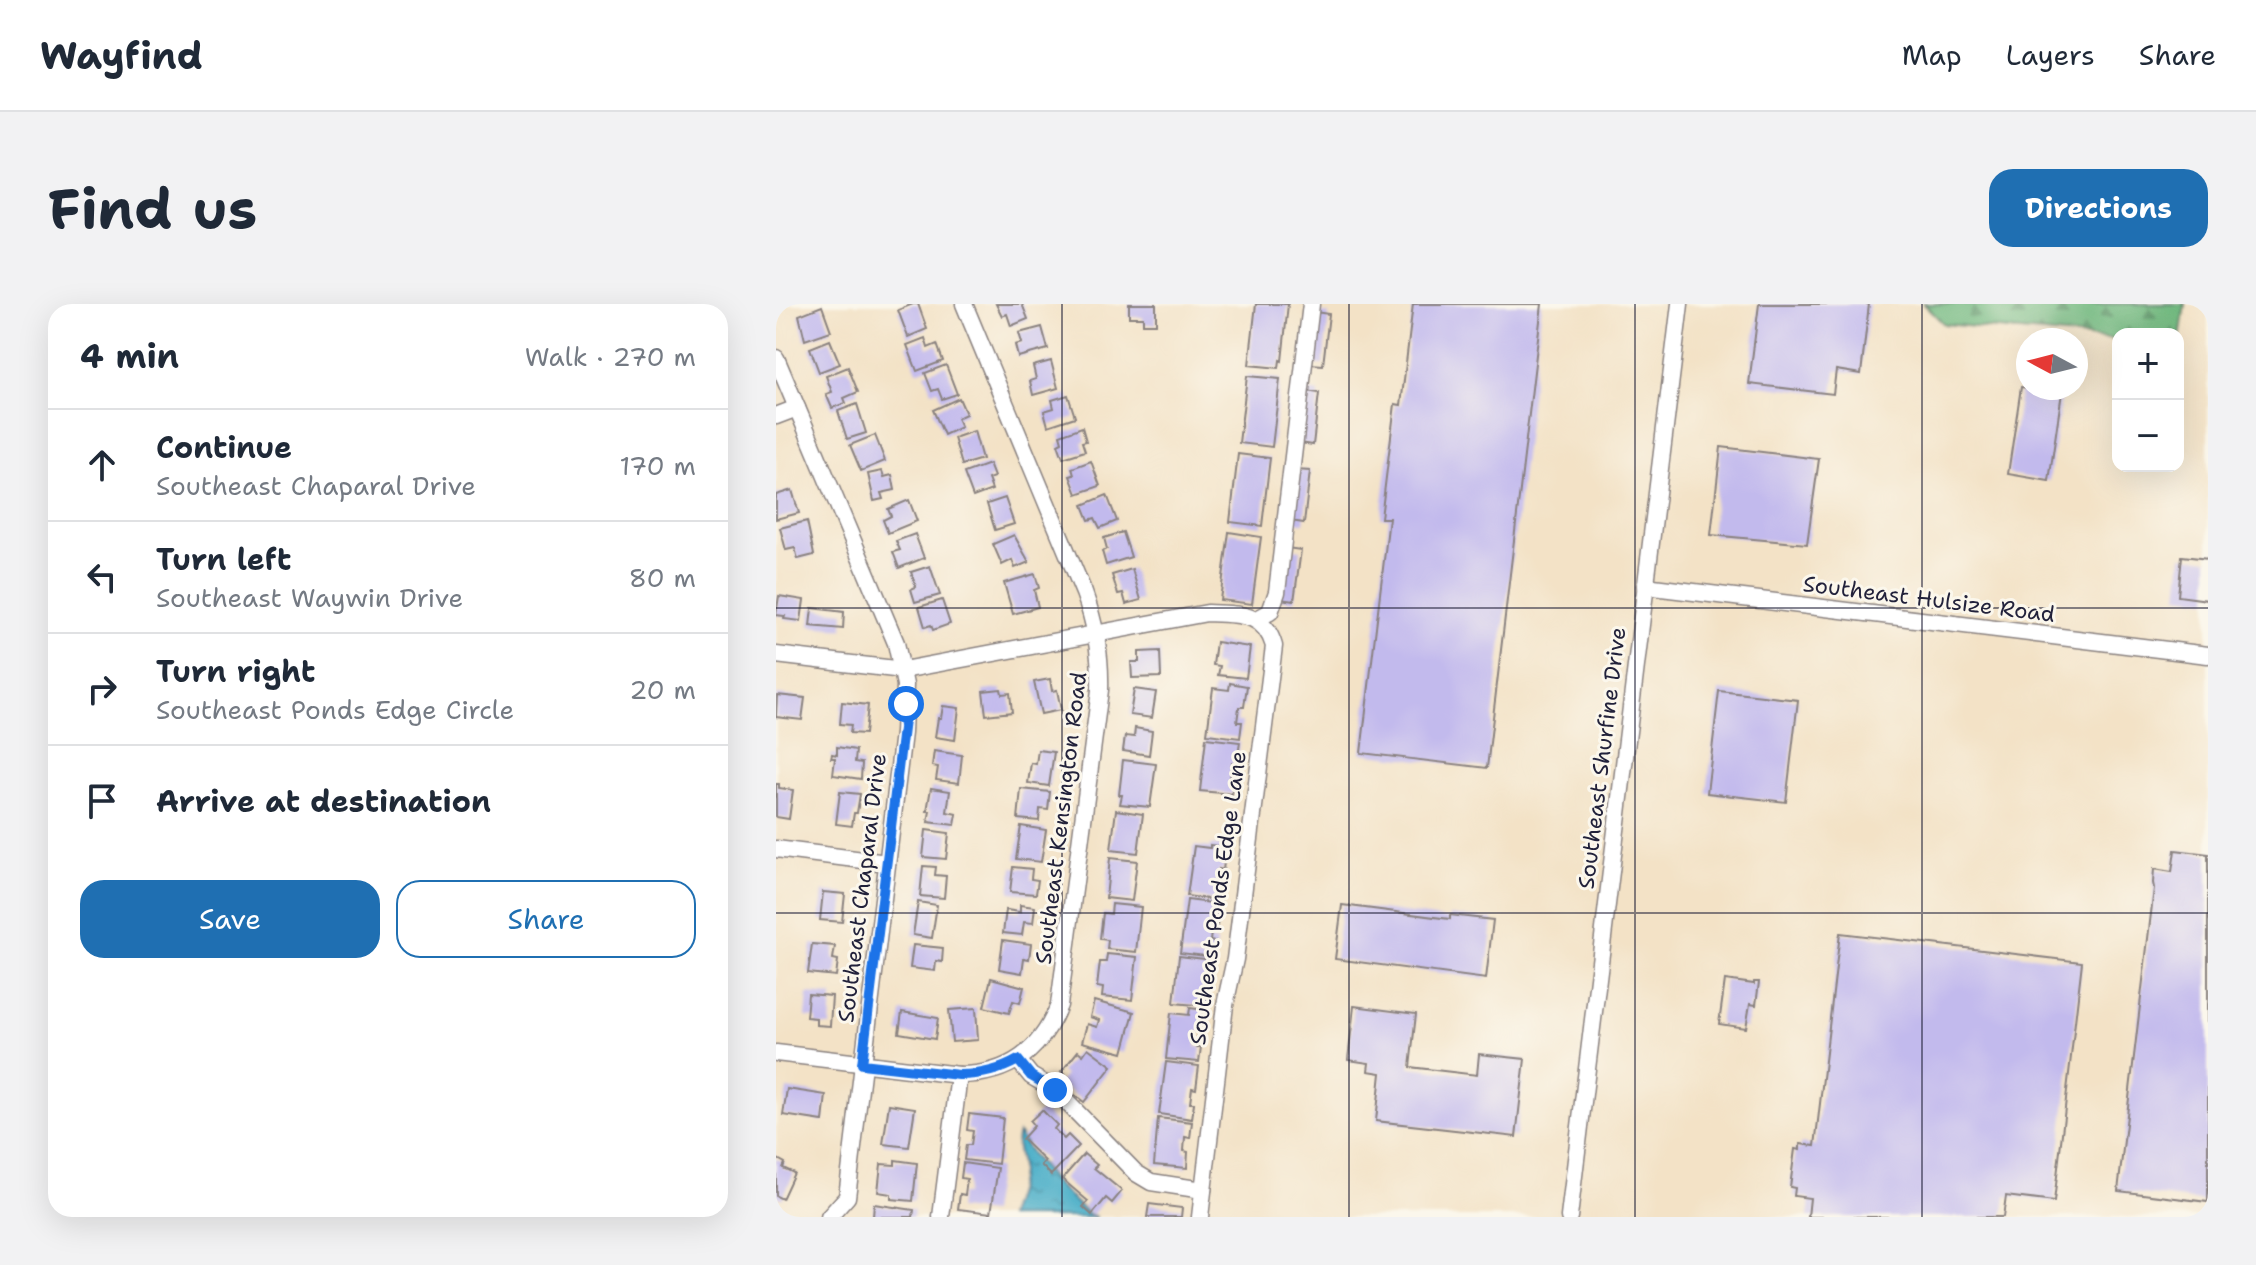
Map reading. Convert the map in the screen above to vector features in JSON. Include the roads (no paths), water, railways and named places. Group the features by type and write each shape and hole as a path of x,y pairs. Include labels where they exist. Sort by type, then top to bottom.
{"street":[{"name":"Southeast Kensington Road","path":"964,304 1084,593 1097,635 1101,663 1063,989 1053,1021 1043,1037 1018,1060"},
{"path":"776,655 903,670 1207,613 1257,619 1270,612 1277,592 1311,304"},
{"name":"Southeast Shurfine Drive","path":"1569,1217 1680,304"},
{"name":"Southeast Chaparal Drive","path":"776,358 896,643 903,670 906,704 847,1197 829,1217"},
{"path":"776,416 797,408"},
{"name":"Southeast Hulsize Road","path":"1645,586 2208,655"},
{"name":"Southeast Ponds Edge Lane","path":"1200,1217 1225,1005 1235,959 1274,646 1269,629 1257,619"},
{"path":"776,849 887,863"},
{"path":"776,1053 959,1075 991,1072 1018,1060 1031,1076 1055,1090 1136,1173 1151,1182 1203,1190"},
{"path":"941,1217 959,1075"}],"water":[{"path":"1018,1133 1033,1157 1058,1186 1088,1214 1096,1217 1008,1217 1019,1178"}]}
